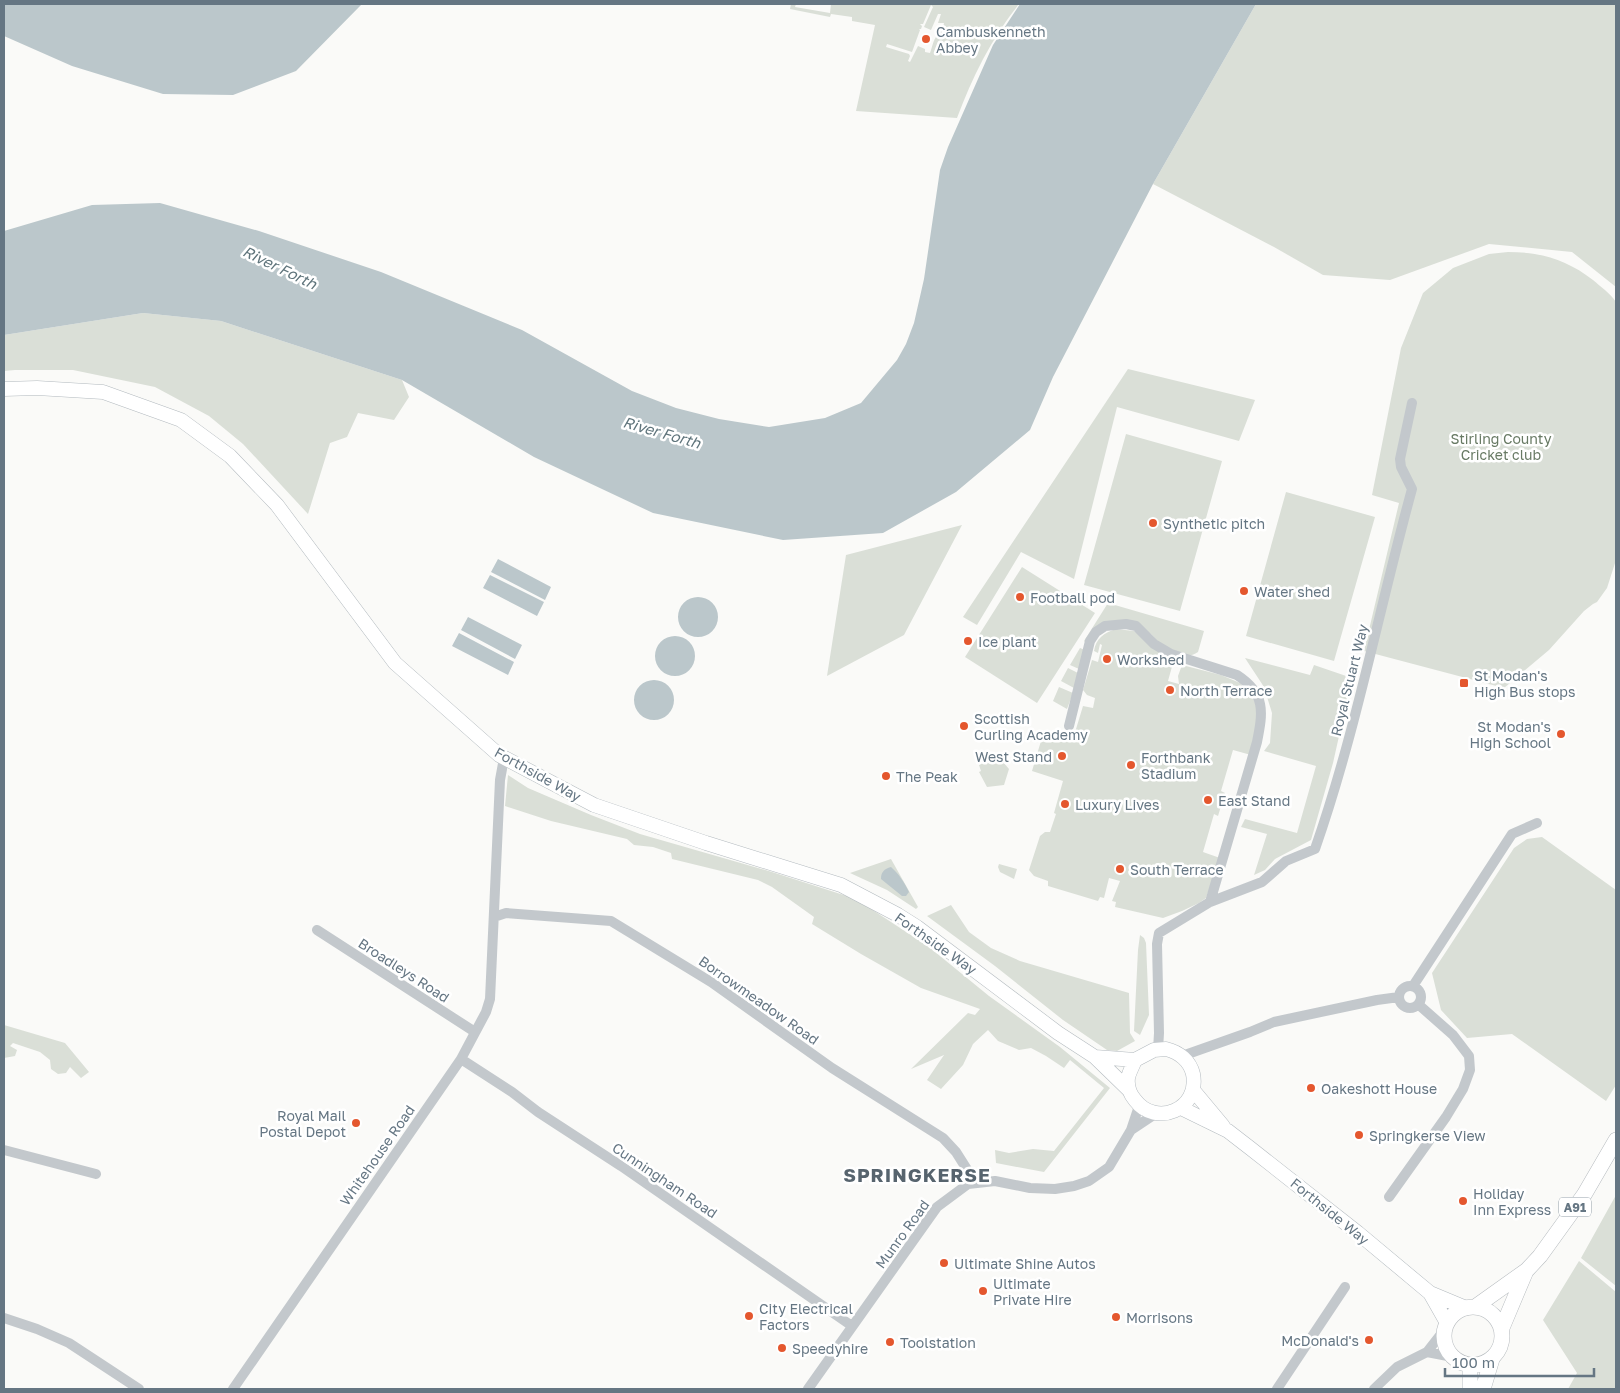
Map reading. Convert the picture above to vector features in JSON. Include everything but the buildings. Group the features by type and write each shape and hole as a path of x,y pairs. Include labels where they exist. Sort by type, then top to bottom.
{"main road":[{"name":"A91","path":"1446,1326 1455,1313 1470,1307 1527,1270 1540,1256 1584,1195 1616,1140"},
{"name":"A91","path":"1483,1389 1492,1359 1501,1347 1502,1328 1527,1270"},
{"path":"1470,1307 1487,1310 1492,1313 1500,1322 1502,1328"},
{"path":"1446,1326 1445,1344 1453,1357 1470,1365 1482,1364 1492,1359"},
{"path":"1470,1365 1470,1389"}],"street":[{"name":"Forthside Way","path":"4,390 37,388 104,392 181,420 230,456 276,505 395,662 499,755 594,805 706,843 841,885 898,915 917,927 1058,1033 1095,1056 1129,1090"},
{"name":"Royal Stuart Way","path":"1210,902 1262,882 1286,862 1315,849 1328,811 1355,714 1412,489 1401,467 1400,459 1412,403"},
{"path":"1069,726 1090,641 1096,632 1105,626 1126,624 1136,626 1154,644 1171,654 1237,675 1246,681 1260,704 1262,716 1244,788 1210,902 1160,933 1157,944 1158,1050"},
{"name":"Whitehouse Road","path":"233,1389 462,1059 486,1012 490,999 500,780 504,758"},
{"path":"1413,986 1512,834 1537,823"},
{"name":"Borrowmeadow Road","path":"494,917 506,913 611,921 711,982 832,1068 942,1138 956,1152 968,1171 968,1184"},
{"name":"Broadleys Road","path":"317,930 475,1032"},
{"path":"1413,986 1421,994 1421,1001 1416,1007 1406,1008 1400,1003 1399,997 1402,989 1413,986"},
{"path":"1182,1056 1274,1022 1399,997"},
{"path":"1389,1197 1446,1117 1463,1089 1470,1070 1469,1056 1453,1035 1419,1005"},
{"path":"1154,1050 1158,1050 1172,1051 1182,1056 1192,1070 1194,1079 1193,1090 1181,1108 1172,1112 1155,1114 1144,1110 1132,1097 1128,1078 1135,1060 1154,1050"},
{"name":"Forthside Way","path":"1095,1056 1135,1060"},
{"name":"Cunningham Road","path":"462,1059 512,1092 538,1112 621,1166 852,1326"},
{"name":"Forthside Way","path":"1193,1090 1228,1131 1358,1233 1430,1293 1470,1307"},
{"name":"Munro Road","path":"808,1389 937,1207 968,1184 994,1181 1030,1188 1055,1189 1089,1181 1109,1167 1131,1130 1139,1106"},
{"name":"Forthside Way","path":"1181,1108 1228,1131"},
{"name":"Munro Road","path":"1131,1130 1155,1114"},
{"path":"4,1150 96,1174"},
{"path":"1277,1389 1345,1287"},
{"name":"Forthside Way","path":"1430,1293 1446,1326"},
{"path":"4,1318 37,1329 69,1343 139,1389"},
{"path":"1374,1389 1397,1367 1426,1352 1446,1326"},
{"path":"1426,1352 1453,1357"}],"green space":[{"path":"791,4 796,4 795,7 830,13 831,4 1019,4 1000,30 984,58 957,118 856,111 875,25 852,21 852,17 831,14 830,17 790,9","holes":["931,5 933,7 924,27 931,30 938,14 941,14 938,23 944,23 934,40 930,53 925,52 925,49 918,46 910,62 908,61 909,54 886,47 887,44 912,52 919,29 922,26 920,24 923,24"]},
{"path":"1256,4 1616,4 1616,287 1572,252 1489,244 1390,280 1323,275 1274,247 1153,184"},
{"name":"Stirling County Cricket club","path":"1508,252 1532,254 1564,262 1593,280 1616,302 1616,560 1607,588 1597,602 1584,611 1549,650 1504,688 1364,651 1399,503 1372,495 1401,348 1423,293 1453,268 1489,254"},
{"path":"143,313 221,321 402,380 409,397 394,420 358,413 347,437 330,443 308,514 243,444 209,416 155,387 73,370 4,371 4,335"},
{"path":"1128,369 1255,400 1239,441 1117,407 1074,579 1021,552 977,625 963,617"},
{"name":"Synthetic pitch","path":"1126,434 1222,461 1180,611 1084,585"},
{"path":"1286,492 1375,517 1334,661 1246,636"},
{"path":"962,525 904,635 827,676 846,555"},
{"path":"1022,567 1095,613 1037,703 965,657"},
{"path":"1108,603 1204,631 1198,652 1188,656 1178,654 1159,643 1145,630 1113,623 1087,644 1084,641"},
{"name":"Forthbank Stadium","path":"1116,629 1134,631 1173,663 1168,681 1179,684 1178,676 1182,665 1221,675 1240,683 1256,704 1260,717 1251,755 1233,750 1221,791 1225,793 1218,816 1214,814 1203,852 1220,858 1206,898 1182,911 1163,918 1115,907 1116,902 1112,901 1120,881 1109,878 1104,898 1100,897 1098,901 1048,886 1048,881 1034,876 1029,870 1040,836 1045,832 1050,832 1063,781 1032,771 1044,731 1073,739 1083,706 1093,708 1095,698 1087,695 1083,690 1092,660 1098,662 1102,645 1100,644 1098,653 1094,651 1095,646 1101,637"},
{"path":"1080,648 1085,650 1079,669 1070,665"},
{"path":"1245,658 1310,675 1314,665 1352,678 1333,763 1311,840 1275,859 1265,870 1254,875 1267,834 1241,827 1245,819 1297,833 1316,766 1264,751 1270,743 1272,713 1264,687"},
{"path":"1068,668 1078,673 1074,688 1061,681"},
{"path":"1059,687 1073,693 1067,709 1053,701"},
{"path":"998,756 1009,769 1004,785 987,787 979,772 981,771 979,765"},
{"path":"508,775 528,788 640,834 772,872 856,899 929,947 989,996 1060,1047 1110,1088 1044,1172 996,1163 995,1150 1009,1153 1033,1149 1054,1151 1104,1088 1070,1060 1064,1068 1031,1048 1019,1050 998,1041 988,1030 973,1044 963,1065 941,1089 927,1080 944,1055 911,1069 968,1013 975,1015 980,1009 921,988 861,954 812,924 814,917 772,887 758,880 672,859 671,853 653,847 634,845 627,839 551,821 505,806"},
{"path":"1542,837 1616,890 1616,1085 1606,1101 1512,1034 1467,1038 1441,1010 1432,973 1514,848 1527,839"},
{"path":"891,859 918,907 916,909 887,890 850,873"},
{"path":"999,864 1017,869 1014,879 1000,872"},
{"path":"951,905 969,932 991,948 1020,961 1129,993 1130,1033 1135,1041 1117,1051 1107,1050 1063,1020 995,966 927,916"},
{"path":"1140,935 1146,943 1149,1015 1140,1035 1134,1031"},
{"path":"4,1025 65,1043 89,1072 81,1078 70,1067 66,1073 58,1074 51,1069 50,1060 40,1052 13,1043 10,1046 17,1050 15,1056 4,1058"},
{"path":"1616,1195 1616,1286 1581,1258"},
{"path":"1579,1261 1616,1292 1616,1389 1568,1389 1577,1373 1543,1320"}],"water":[{"path":"4,4 362,4 296,71 233,95 163,94 72,66 4,36"},
{"name":"River Forth","path":"1020,4 1256,4 1153,184 1053,377 1030,430 956,492 883,533 783,540 653,513 534,457 402,380 221,321 143,313 4,335 4,231 92,205 160,203 259,231 381,272 522,330 632,391 676,408 719,419 769,427 825,418 861,403 897,360 906,344 914,323 924,279 940,170 948,147 993,45"},
{"path":"498,559 551,587 545,600 491,572"},
{"path":"490,575 544,602 537,616 483,588"},
{"path":"702,597 709,600 715,606 718,617 717,625 709,634 702,637 694,637 687,634 679,625 678,613 681,606 690,598"},
{"path":"468,617 522,645 515,659 461,630"},
{"path":"459,633 514,662 508,675 452,646"},
{"path":"679,636 686,639 692,645 695,656 694,664 686,673 679,676 671,676 664,673 656,664 655,652 658,645 667,637"},
{"path":"658,680 665,683 671,689 674,700 673,708 665,717 658,720 650,720 643,717 635,708 634,696 637,689 646,681"},
{"path":"891,867 899,875 907,888 909,892 906,896 902,896 881,879 883,871"}],"place":[{"name":"Cambuskenneth Abbey","path":"926,39"},
{"name":"Synthetic pitch","path":"1153,523"},
{"name":"Water shed","path":"1244,591"},
{"name":"Football pod","path":"1020,597"},
{"name":"Ice plant","path":"968,641"},
{"name":"Workshed","path":"1107,659"},
{"name":"St Modan's High Bus stops","path":"1464,683"},
{"name":"North Terrace","path":"1170,690"},
{"name":"Scottish Curling Academy","path":"964,726"},
{"name":"St Modan's High School","path":"1561,734"},
{"name":"West Stand","path":"1062,756"},
{"name":"Forthbank Stadium","path":"1131,765"},
{"name":"The Peak","path":"886,776"},
{"name":"East Stand","path":"1208,800"},
{"name":"Luxury Lives","path":"1065,804"},
{"name":"South Terrace","path":"1120,869"},
{"name":"Oakeshott House","path":"1311,1088"},
{"name":"Royal Mail Postal Depot","path":"356,1123"},
{"name":"Springkerse View","path":"1359,1135"},
{"name":"Holiday Inn Express","path":"1463,1201"},
{"name":"Ultimate Shine Autos","path":"944,1263"},
{"name":"Ultimate Private Hire","path":"983,1291"},
{"name":"City Electrical Factors","path":"749,1316"},
{"name":"Morrisons","path":"1116,1317"},
{"name":"McDonald's","path":"1369,1340"},
{"name":"Toolstation","path":"890,1342"},
{"name":"Speedyhire","path":"782,1348"}],"district":[{"name":"SPRINGKERSE","path":"917,1174"}]}
